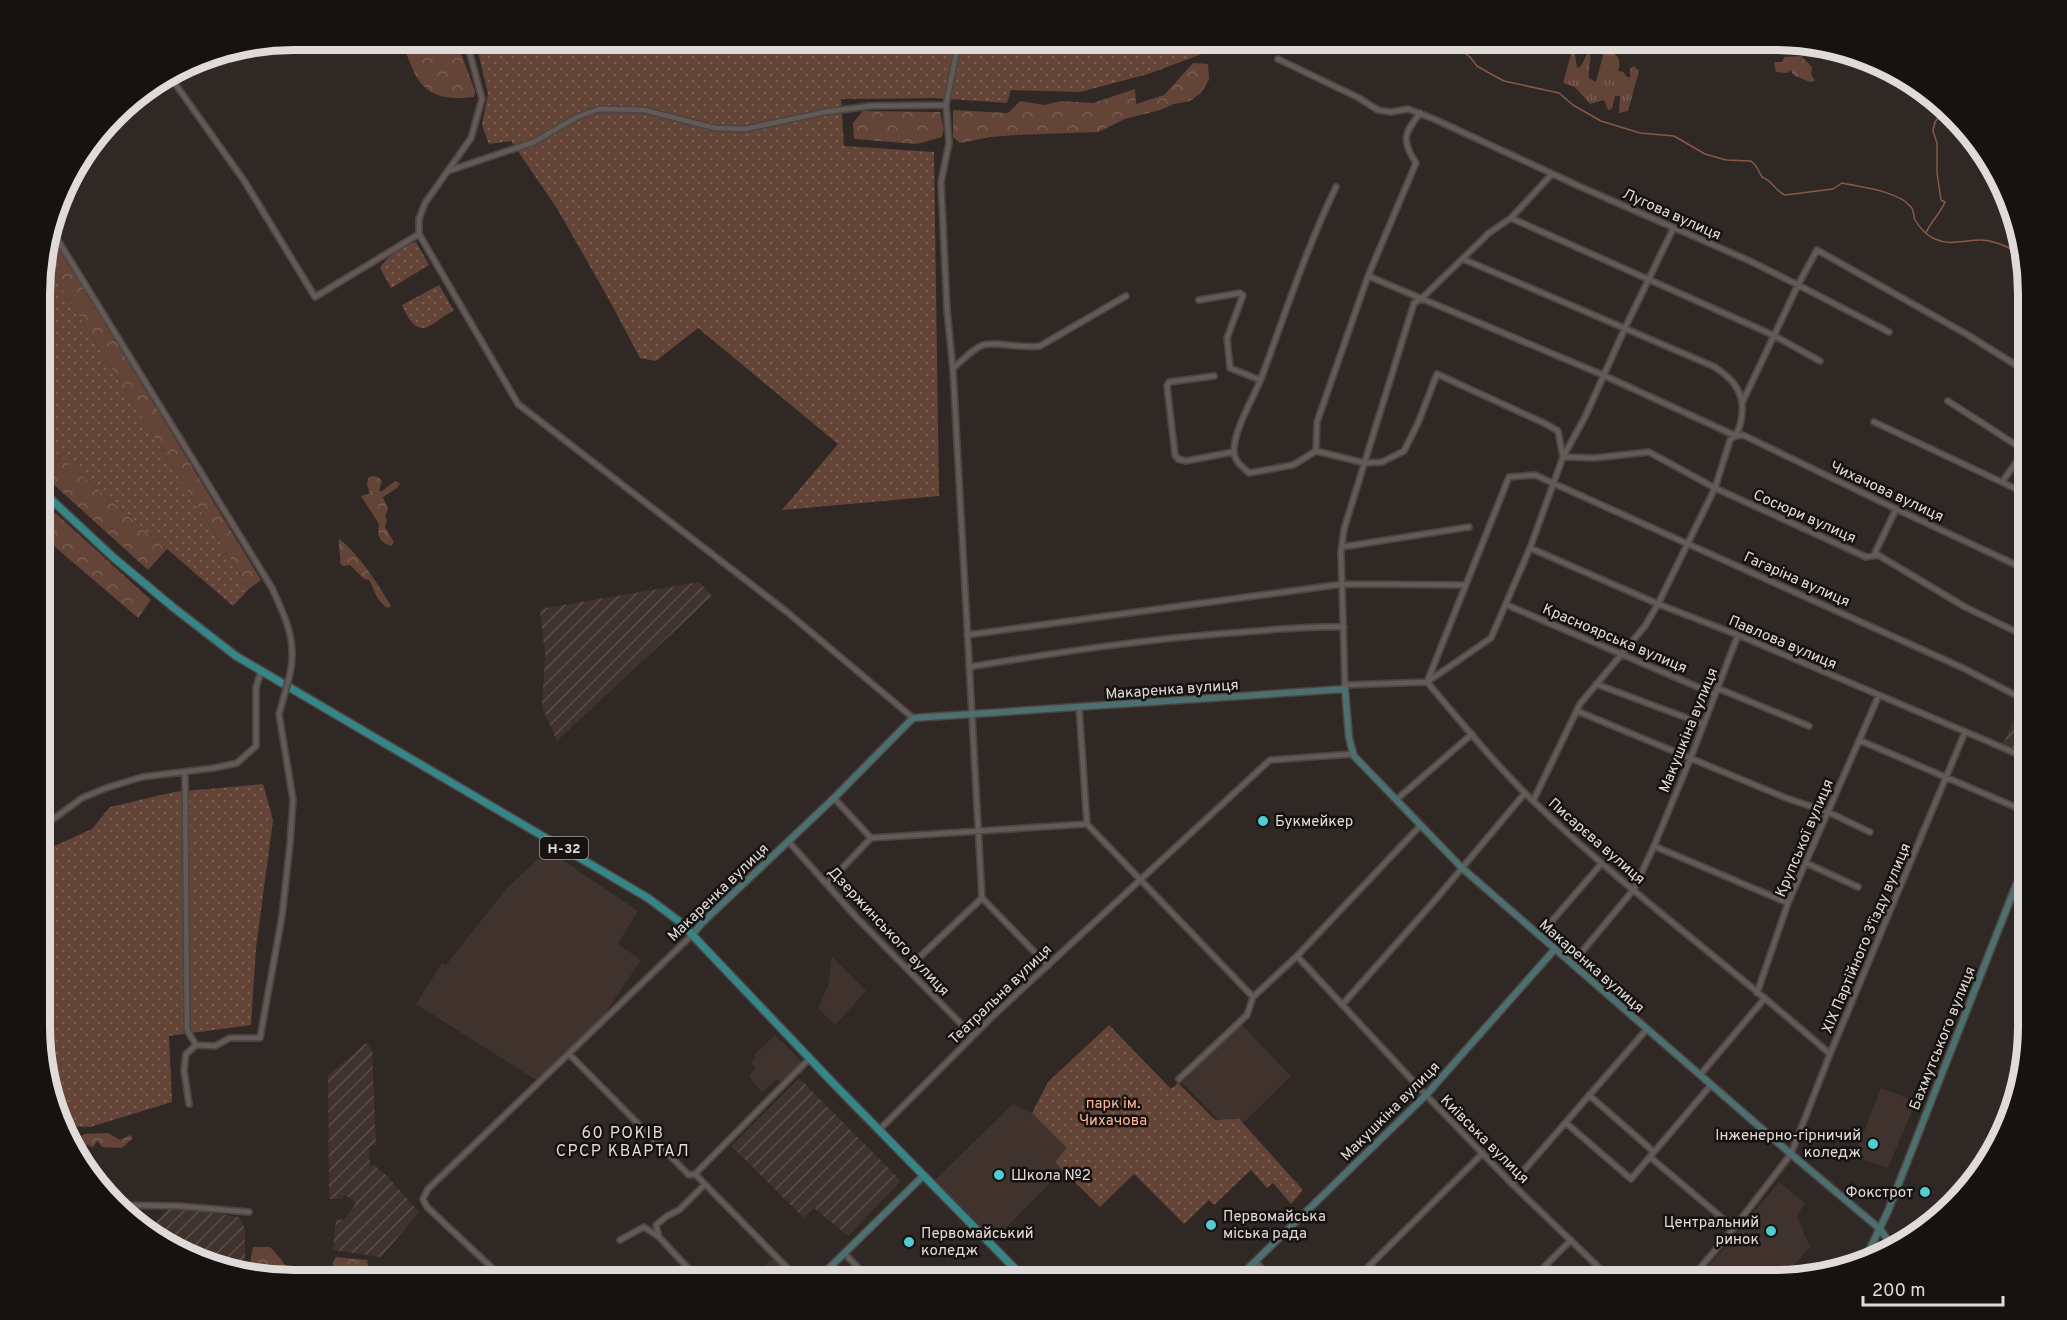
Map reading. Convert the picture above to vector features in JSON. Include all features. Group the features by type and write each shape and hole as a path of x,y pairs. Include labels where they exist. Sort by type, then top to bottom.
{"main road":[{"name":"Н-32","path":"50,498 114,558 236,656 648,898 680,922 809,1059 1016,1270"}],"street":[{"path":"469,50 482,99 471,138 425,202 419,219 419,234 518,404 787,612 913,718"},
{"path":"957,50 946,105 949,143 941,182 941,211 953,368 982,898 1047,966"},
{"name":"Лугова вулиця","path":"1278,58 1359,98 1378,110 1391,112 1408,109 1420,113 1673,229 1750,261 1889,332"},
{"path":"173,82 245,182 315,297 419,234"},
{"path":"448,171 534,142 578,117 599,109 644,110 715,128 745,129 825,112 870,106 946,105"},
{"path":"1316,451 1317,422 1368,276 1416,163 1406,141 1407,129 1420,113"},
{"path":"1353,754 1349,738 1345,687 1342,547 1344,529 1414,303 1421,299 1489,233 1511,218 1552,174"},
{"path":"1336,187 1286,306 1260,380 1237,435 1233,452 1238,463 1249,473 1293,465 1316,451 1365,463 1382,462 1404,451 1418,423 1437,374 1558,431 1563,457"},
{"path":"1511,218 1773,335 1820,361"},
{"path":"1345,687 1427,682 1491,638 1530,548 1563,457 1585,417 1673,229"},
{"path":"56,237 272,588 286,618 293,642 290,674 279,714 293,800 290,844 282,916 260,1038 230,1038 215,1046 196,1045 186,1054 184,1070 189,1104"},
{"path":"1742,403 1816,250 2018,367"},
{"path":"1463,259 1715,367 1729,377 1740,391 1742,403 1743,413 1736,436 1730,440 1715,488 1658,604 1646,626 1586,694 1533,801"},
{"name":"Чихачова вулиця","path":"1368,276 1604,375 1736,436 1743,435 2018,566"},
{"path":"1199,300 1240,292 1243,295 1227,338 1230,368 1260,380"},
{"path":"953,368 972,351 987,344 1029,348 1040,346 1126,296"},
{"path":"1214,376 1169,382 1167,386 1175,455 1178,459 1186,461 1233,452"},
{"path":"1948,401 2018,444"},
{"path":"1874,422 2018,490"},
{"name":"Сосюри вулиця","path":"1563,457 1594,458 1649,453 1715,488 1866,556 1878,555 1965,607 2018,633"},
{"path":"2002,482 2018,462"},
{"name":"Гагаріна вулиця","path":"1466,585 1500,494 1509,477 1535,475 1963,668 2018,696"},
{"path":"1874,556 1896,509"},
{"path":"1342,547 1469,527"},
{"name":"Павлова вулиця","path":"1530,548 2018,754"},
{"path":"967,635 1343,584 1466,585 1427,682"},
{"name":"Красноярська вулиця","path":"1507,605 1714,694"},
{"path":"969,667 1071,650 1188,636 1321,626 1344,627"},
{"name":"Макушкіна вулиця","path":"1581,953 1634,889 1691,757 1738,635"},
{"path":"50,821 82,798 142,777 237,763 256,746 256,688 261,671"},
{"name":"Писарєва вулиця","path":"1427,682 1533,801 1602,863 1830,1054"},
{"path":"1596,684 1703,724"},
{"name":"Макаренка вулиця","path":"494,1270 427,1207 423,1199 428,1190 834,798 913,718 1345,687"},
{"path":"1718,688 1809,726"},
{"name":"Крупської вулиця","path":"1757,993 1788,903 1879,695"},
{"path":"1079,707 1087,824 1253,997"},
{"path":"1576,711 1786,798 1828,812 1870,832"},
{"name":"XIX Партійного З'їзду вулиця","path":"1698,1270 1791,1154 1830,1054 1965,732"},
{"path":"1396,800 1472,734"},
{"path":"1859,740 2018,808"},
{"name":"Макаренка вулиця","path":"1353,754 1462,868 1880,1229 1889,1241"},
{"name":"Театральна вулиця","path":"879,1130 1089,925 1270,760 1353,754"},
{"path":"185,772 188,1030 196,1045"},
{"path":"1342,1005 1525,793"},
{"path":"834,798 871,838"},
{"path":"827,884 871,838 1087,824"},
{"path":"1179,1079 1247,1015 1253,997 1297,956 1420,826"},
{"name":"Дзержинського вулиця","path":"788,841 973,1036"},
{"path":"1654,846 1788,903"},
{"path":"1539,936 1602,863"},
{"path":"1806,863 1858,887"},
{"name":"Бахмутського вулиця","path":"1869,1251 1880,1229 2018,880"},
{"path":"907,969 982,898"},
{"name":"Макушкіна вулиця","path":"1248,1270 1426,1095 1555,949"},
{"name":"Київська вулиця","path":"1297,956 1512,1184 1602,1270"},
{"path":"1700,1075 1765,998"},
{"path":"1512,1184 1647,1029"},
{"path":"569,1054 689,1176 695,1174 809,1059"},
{"path":"1566,1123 1631,1179 1711,1085"},
{"path":"1590,1095 1654,1152"},
{"path":"1365,1270 1483,1153"},
{"path":"1650,1157 1734,1228"},
{"path":"695,1174 789,1270"},
{"path":"827,1270 924,1175"},
{"path":"659,1237 656,1225 679,1210 705,1184"},
{"path":"128,1205 179,1206 249,1212"},
{"path":"620,1240 644,1227 659,1237 690,1270"},
{"path":"1541,1270 1571,1240"},
{"path":"844,1253 860,1270"},
{"path":"1255,1261 1263,1270"}],"shaded area":[{"path":"699,582 712,596 557,741 542,708 545,655 540,609"},
{"path":"2018,708 2018,752 2003,745"},
{"path":"548,850 638,911 618,944 641,960 604,1015 536,1080 416,1004 442,963 446,965 507,888"},
{"path":"832,957 866,991 835,1025 818,1008 828,985"},
{"path":"1241,1024 1291,1076 1232,1134 1182,1083"},
{"path":"775,1035 800,1060 800,1066 783,1084 778,1080 761,1091 750,1078 756,1068 751,1062 756,1058 754,1055"},
{"path":"366,1043 372,1050 376,1145 369,1147 370,1167 374,1165 386,1175 419,1212 381,1257 333,1250 336,1220 345,1219 356,1203 345,1195 342,1199 329,1199 328,1076"},
{"path":"799,1078 901,1181 848,1236 814,1208 804,1218 731,1146"},
{"path":"1881,1088 1916,1101 1888,1168 1854,1157"},
{"name":"Школа №2","path":"1013,1104 1032,1113 1068,1148 1056,1162 1063,1170 994,1240 935,1180"},
{"name":"Центральний ринок","path":"1779,1182 1805,1203 1797,1216 1810,1247 1790,1270 1705,1270"},
{"path":"178,1208 239,1217 245,1229 245,1266 200,1252 153,1225 167,1210"},
{"path":"773,1258 785,1270 761,1270"}],"green space":[{"path":"460,50 475,91 474,97 447,97 432,92 419,81 405,51"},
{"path":"478,50 1200,50 1202,54 1148,74 1080,92 1011,90 1007,103 934,98 841,99 844,146 934,152 939,496 782,510 838,444 698,328 656,361 640,358 556,207 511,141 489,144 482,125 488,94"},
{"path":"1589,50 1589,78 1596,82 1603,55 1598,50 1612,51 1619,60 1618,71 1623,72 1627,77 1630,77 1630,69 1634,66 1639,71 1628,111 1619,113 1620,96 1615,96 1612,109 1608,110 1604,100 1590,104 1575,87 1563,83 1571,54 1575,54 1577,68 1581,66"},
{"path":"1801,56 1812,67 1811,74 1815,81 1810,82 1793,75 1791,70 1787,73 1776,72 1774,62 1782,62 1784,57"},
{"path":"1193,63 1208,64 1209,80 1201,93 1190,101 1125,119 1098,132 1016,135 960,143 953,137 953,110 1008,113 1020,101 1044,105 1061,101 1093,103 1135,89 1136,104 1164,95"},
{"path":"863,111 940,112 944,129 942,137 917,144 854,139 853,123"},
{"path":"55,241 261,580 249,589 51,271"},
{"path":"416,242 429,265 391,288 380,268 395,252"},
{"path":"51,271 249,589 233,606 50,448"},
{"path":"439,285 454,311 427,327 417,327 410,320 402,305"},
{"path":"50,448 167,549 148,570 50,481"},
{"path":"378,477 382,481 379,491 395,481 400,483 397,488 383,497 388,509 385,516 387,520 385,527 394,542 391,546 380,538 379,524 361,496 370,493 367,485 368,478"},
{"path":"50,508 151,600 138,618 50,543"},
{"path":"339,539 361,561 391,606 388,608 381,602 369,580 364,579 350,565 343,566 340,563"},
{"path":"263,784 273,820 256,948 251,1025 169,1036 172,1102 90,1127 71,1126 58,1090 50,1042 50,848 92,829 110,807 174,792"},
{"name":"парк ім. Чихачова","path":"1109,1025 1171,1089 1178,1083 1215,1120 1239,1119 1303,1190 1291,1204 1273,1183 1267,1188 1251,1170 1214,1205 1209,1200 1184,1224 1134,1174 1100,1207 1055,1162 1067,1148 1032,1113 1048,1082"},
{"path":"108,1133 120,1140 130,1135 133,1138 122,1148 102,1147 97,1141 93,1147 87,1145 84,1149 77,1137 84,1134"},
{"path":"253,1247 270,1247 288,1270 278,1270 249,1266"},
{"path":"336,1257 367,1260 369,1270 333,1270"}],"waterway":[{"path":"1462,50 1477,66 1504,81 1559,93 1573,105 1601,121 1640,133 1674,136 1705,154 1726,160 1751,161 1762,177 1785,195 1833,189 1842,183 1879,190 1898,197 1912,208 1919,226 1935,239 1952,242 1985,240 2013,250"},
{"path":"1926,233 1945,202 1941,200 1937,173 1937,143 1933,131 1935,122 1940,115"}],"place":[{"name":"Букмейкер","path":"1263,821"},
{"name":"Інженерно-гірничий коледж","path":"1873,1144"},
{"name":"Школа №2","path":"999,1175"},
{"name":"Фокстрот","path":"1925,1192"},
{"name":"Первомайська міська рада","path":"1211,1225"},
{"name":"Центральний ринок","path":"1771,1231"},
{"name":"Первомайський коледж","path":"909,1242"}],"district":[{"name":"60 РОКІВ СРСР КВАРТАЛ","path":"623,1141"}]}
